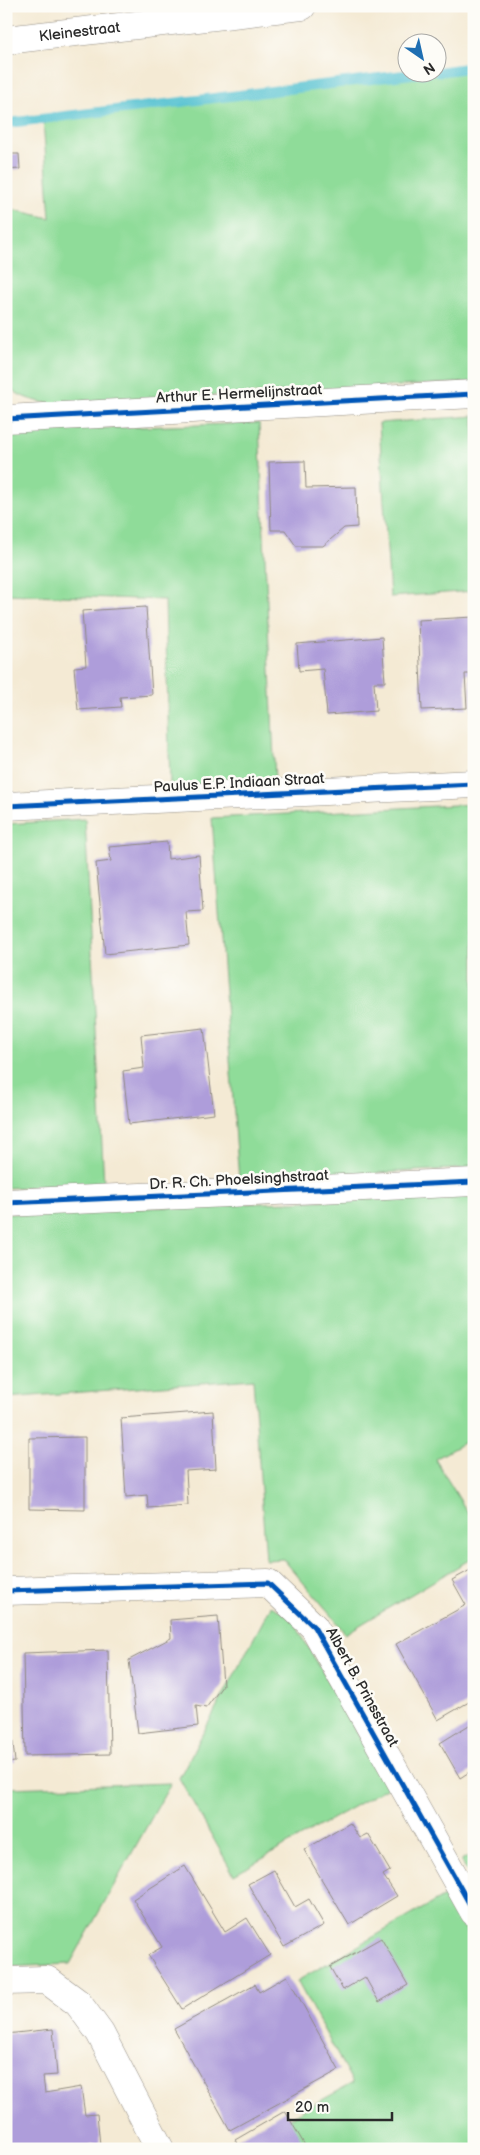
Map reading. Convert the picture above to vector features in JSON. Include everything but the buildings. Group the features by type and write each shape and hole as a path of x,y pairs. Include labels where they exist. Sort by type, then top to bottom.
{"street":[{"name":"Kleinestraat","path":"6,40 302,6"},
{"name":"Arthur E. Hermelijnstraat","path":"6,418 474,394"},
{"name":"Paulus E.P. Indiaan Straat","path":"6,806 474,784"},
{"name":"Dr. R. Ch. Phoelsinghstraat","path":"6,1203 474,1182"},
{"name":"Albert B. Prinsstraat","path":"6,1591 268,1583 314,1627 474,1912"},
{"path":"6,1980 46,1980 78,2003 100,2033 160,2149"}],"green space":[{"path":"466,68 474,170 474,382 52,404 21,396 6,384 6,208 50,218 43,119 398,76 398,82 448,82 448,70"},
{"path":"474,416 474,591 390,597 379,423"},
{"path":"259,423 275,782 170,786 165,600 6,594 6,437 9,434 22,431"},
{"path":"474,804 474,1168 239,1180 212,818"},
{"path":"85,819 104,1184 6,1188 6,824"},
{"path":"454,1195 474,1197 474,1437 435,1459 474,1523 474,1557 345,1634 333,1617 283,1559 266,1560 253,1379 6,1398 6,1214"},
{"path":"271,1606 291,1617 388,1787 234,1875 179,1778"},
{"path":"171,1783 70,1964 6,1967 6,1788"},
{"path":"474,1853 474,1884 461,1860"},
{"path":"446,1895 474,1944 474,2149 232,2149 353,2083 297,1981"}],"waterway":[{"path":"448,71 474,67"},
{"path":"8,123 398,76"}],"cycle path":[{"path":"6,419 474,394"},
{"path":"6,806 474,784"},
{"path":"6,1203 474,1182"},
{"path":"6,1591 268,1583 314,1627 474,1912"}]}
